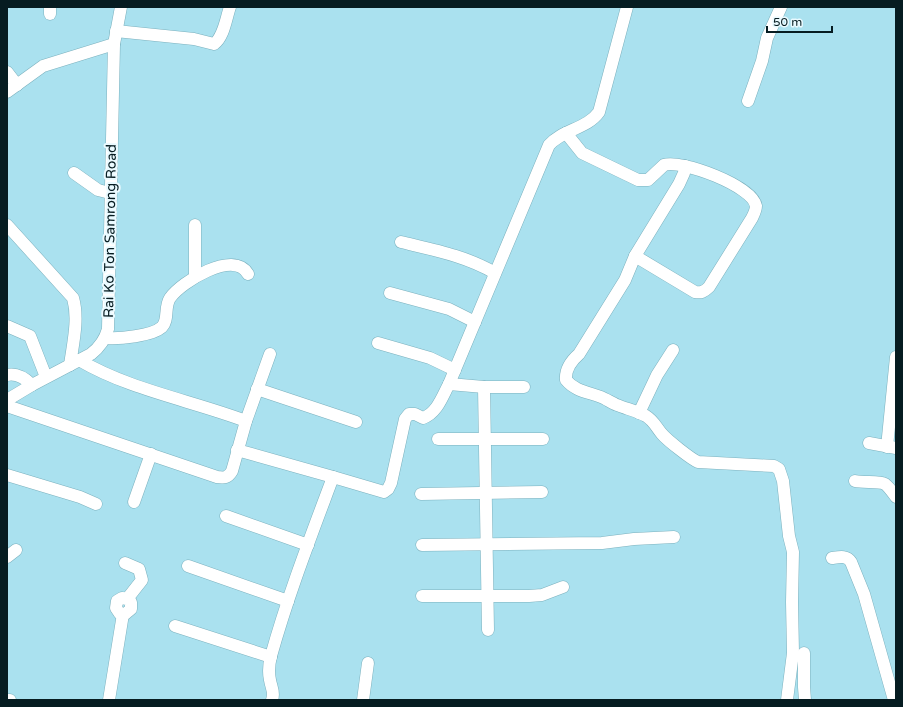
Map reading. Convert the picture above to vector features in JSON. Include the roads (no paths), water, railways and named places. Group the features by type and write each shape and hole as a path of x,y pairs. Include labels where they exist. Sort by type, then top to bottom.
{"street":[{"name":"Rai Ko Ton Samrong Road","path":"7,400 46,377 75,363 99,347 106,338 108,329 114,44 121,7"},
{"path":"116,31 194,39 214,44 218,41 230,7"},
{"path":"238,450 376,491 387,491 393,474 405,419 408,414 415,414 423,418 430,416 449,384 549,145 559,136 589,123 599,112 626,7"},
{"path":"748,102 762,61 767,38 781,7"},
{"path":"7,92 43,66 114,44"},
{"path":"7,72 17,85"},
{"path":"566,133 582,153 638,180 648,180 659,168 667,164 685,166 717,175 751,197 756,206 755,213 709,287 701,292 695,292 635,256"},
{"path":"685,166 684,173 679,184 635,256 625,280 579,354 568,366 566,380 574,387 639,413 654,422 669,442 679,448 692,460 698,462 769,465 779,469 783,481 789,536 793,552 793,652 787,700"},
{"path":"74,174 98,190 110,193"},
{"path":"7,225 73,298 76,322 75,363 95,369 118,380 219,411 246,421"},
{"path":"195,225 195,277"},
{"path":"401,242 461,257 483,266 495,274"},
{"path":"106,338 117,339 132,337 152,332 162,327 165,323 169,299 176,291 195,277 210,270 221,266 235,265 242,267 248,274"},
{"path":"390,293 449,309 475,322"},
{"path":"7,326 30,336 46,377"},
{"path":"378,343 430,358 455,370"},
{"path":"639,413 657,375 673,350"},
{"path":"7,406 217,477 225,478 229,476 232,471 246,421 270,354"},
{"path":"869,443 892,448 896,356"},
{"path":"7,375 12,374 24,378 32,385"},
{"path":"449,384 484,387 524,387"},
{"path":"484,387 488,630"},
{"path":"257,389 356,422"},
{"path":"438,439 542,439"},
{"path":"134,502 151,454"},
{"path":"7,475 80,497 96,504"},
{"path":"272,700 273,689 268,668 271,657 288,600 333,477"},
{"path":"855,481 886,485 896,497"},
{"path":"421,494 542,492"},
{"path":"226,516 308,545"},
{"path":"422,545 602,543 634,539 674,537"},
{"path":"832,558 843,557 850,559 852,562 864,594 894,700"},
{"path":"109,700 123,614 128,613 131,609 131,602 127,599 141,582 142,577 139,569 125,563"},
{"path":"188,566 288,600"},
{"path":"422,596 529,596 542,595 563,587"},
{"path":"175,626 271,657"},
{"path":"804,653 805,700"},
{"path":"363,700 368,663"}]}
